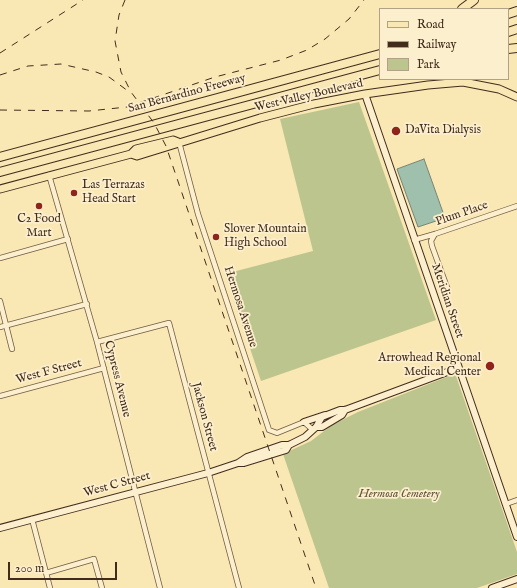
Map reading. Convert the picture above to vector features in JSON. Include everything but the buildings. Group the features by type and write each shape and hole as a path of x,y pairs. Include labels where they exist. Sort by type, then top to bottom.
{"highway":[{"path":"463,8 474,0"},
{"path":"326,69 379,48"},
{"name":"San Bernardino Freeway","path":"0,157 379,54"},
{"path":"0,172 379,71"}],"main road":[{"name":"West Valley Boulevard","path":"0,189 131,154 136,149 173,140 178,142 314,104 365,94 428,85 463,82 499,89 517,97"}],"street":[{"name":"Meridian Street","path":"365,94 517,537"},
{"name":"Hermosa Avenue","path":"178,142 198,214 269,430 277,433 304,422"},
{"name":"Cypress Avenue","path":"50,175 87,304 160,588"},
{"name":"Plum Place","path":"414,240 517,206"},
{"path":"434,234 431,240 432,246 448,290"},
{"path":"0,258 68,239"},
{"path":"0,301 12,349"},
{"path":"0,327 87,304"},
{"name":"Jackson Street","path":"97,342 169,323 239,588"},
{"name":"West F Street","path":"0,396 104,368"},
{"name":"West C Street","path":"0,528 135,491 208,473 238,463 247,457 282,445 289,445 305,437 322,417 340,410 345,410 458,368"},
{"name":"West C Street","path":"314,428 322,427 342,415 345,410"},
{"path":"304,422 327,415"},
{"path":"304,422 314,428"},
{"path":"506,504 517,500"},
{"path":"32,519 50,588"},
{"path":"46,573 94,559 102,588"},
{"path":"492,588 517,579"}],"green space":[{"path":"359,102 436,320 261,381 225,274 313,251 280,119"},
{"name":"Hermosa Cemetery","path":"454,374 456,376 517,552 517,574 477,588 329,588 283,454 311,441 332,425 358,412"}],"shaded area":[{"path":"424,159 445,218 418,227 397,169"}],"railway":[{"path":"0,53 83,0"},
{"path":"125,0 119,15 115,41 121,72 131,92 154,123 166,146 316,588"},
{"path":"0,110 89,111 127,107 215,77 281,60 307,50 325,39 349,19 364,0"},
{"path":"0,75 28,66 61,64 96,72 109,77 128,91"}],"place":[{"name":"DaVita Dialysis","path":"396,131"},
{"name":"Las Terrazas Head Start","path":"74,193"},
{"name":"C2 Food Mart","path":"39,206"},
{"name":"Slover Mountain High School","path":"216,237"},
{"name":"Arrowhead Regional Medical Center","path":"490,366"}]}
